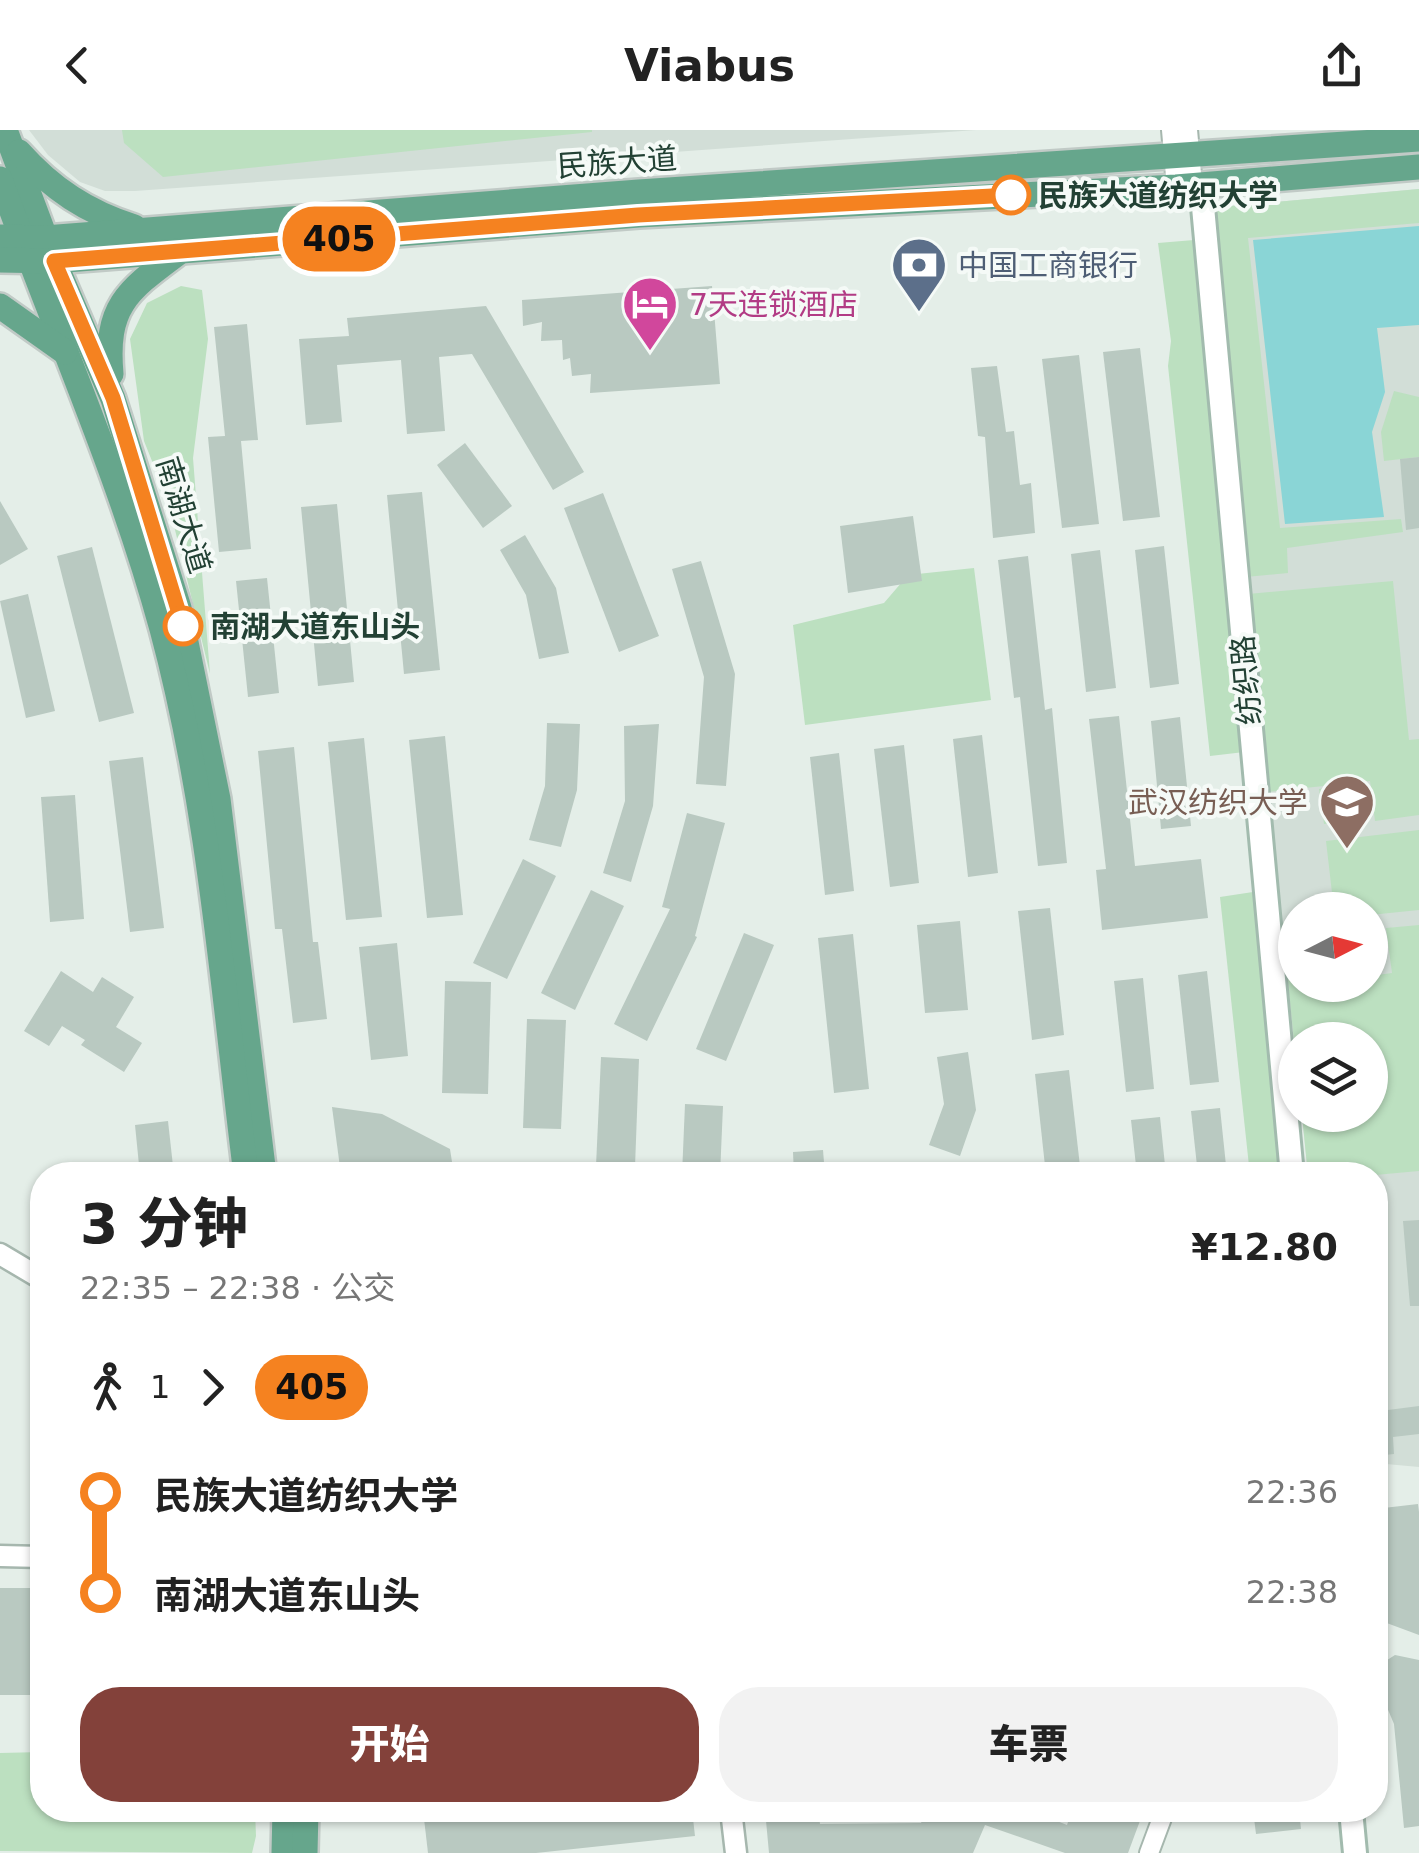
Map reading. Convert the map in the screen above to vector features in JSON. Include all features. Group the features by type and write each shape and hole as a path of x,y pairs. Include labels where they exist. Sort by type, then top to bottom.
{"main road":[{"path":"7,135 49,183 67,197 112,220 147,231"},
{"name":"南湖大道","path":"7,135 30,247 148,580 184,721 200,802 244,1162"},
{"name":"民族大道","path":"0,260 30,247 147,231 639,192 1419,139"},
{"name":"民族大道","path":"30,247 178,252 638,215 1190,186 1419,167"},
{"name":"南湖大道","path":"0,180 30,247 113,398 179,608 218,799 262,1162"},
{"name":"纺织路","path":"1190,186 1291,1162"},
{"path":"113,398 109,338 114,316 131,289 178,252"},
{"path":"0,306 66,353"},
{"path":"284,1853 285,1822"},
{"path":"305,1853 306,1822"},
{"path":"1352,1822 1355,1853"}],"street":[{"path":"1171,130 1190,186"},
{"path":"1182,157 1188,130"},
{"path":"0,1254 30,1272"},
{"path":"0,1556 30,1557"},
{"path":"732,1822 736,1853"},
{"path":"1149,1853 1161,1822"}],"shaded area":[{"path":"29,130 976,130 105,191 80,182 48,155"},
{"name":"武汉纺织大学","path":"1419,189 1419,1467 1388,1464 1388,1162 1307,1162 1304,1132 1388,1132 1388,1022 1292,1022 1290,1002 1388,1002 1388,892 1279,892 1208,208"}],"green space":[{"path":"122,130 592,132 163,177 124,143"},
{"path":"1419,189 1419,223 1248,238 1280,528 1401,519 1403,532 1287,548 1288,573 1246,577 1208,208"},
{"path":"1206,239 1253,751 1210,756 1168,366 1171,341 1158,243"},
{"path":"181,286 202,290 208,339 193,458 210,674 168,501 144,441 130,339 147,303"},
{"path":"1394,391 1419,397 1419,457 1384,461 1381,432"},
{"path":"974,568 991,700 805,725 793,625 884,603 908,575"},
{"path":"1393,581 1409,740 1419,739 1419,815 1375,821 1370,781 1268,792 1248,594"},
{"path":"1364,783 1369,820 1324,824 1319,789"},
{"path":"1419,830 1419,910 1388,913 1388,892 1332,892 1326,841"},
{"path":"1266,890 1278,1022 1278,1132 1288,1132 1291,1162 1249,1162 1220,897"},
{"path":"1419,925 1419,1171 1388,1174 1388,1162 1307,1162 1304,1132 1388,1132 1388,1022 1292,1022 1290,1002 1388,1002 1388,974 1392,973 1388,928"},
{"path":"30,1752 30,1822 255,1822 252,1853 0,1851 0,1753"}],"water":[{"path":"1419,226 1419,325 1377,328 1385,392 1372,432 1384,517 1285,524 1253,240"}],"building":[{"path":"712,286 720,384 590,393 591,374 572,376 570,358 563,360 562,340 541,341 542,322 523,326 522,300"},
{"path":"486,306 584,472 553,490 472,354 439,357 445,431 407,434 401,360 337,365 342,422 306,425 299,339 349,336 347,318"},
{"path":"247,324 258,440 241,441 251,549 219,552 208,437 225,436 214,327"},
{"path":"1140,348 1160,517 1123,521 1103,352"},
{"path":"1079,355 1099,524 1062,528 1042,359"},
{"path":"997,366 1006,432 1014,431 1020,485 1031,483 1035,533 993,538 985,437 978,436 971,368"},
{"path":"465,443 512,506 483,528 437,465"},
{"path":"1419,457 1419,528 1406,530 1400,459"},
{"path":"422,492 440,670 404,674 387,495"},
{"path":"603,493 659,636 619,652 564,508"},
{"path":"0,501 28,549 0,565"},
{"path":"337,504 354,682 318,686 301,507"},
{"path":"913,516 922,581 848,593 840,526"},
{"path":"525,535 556,588 569,653 539,659 526,595 500,550"},
{"path":"1164,546 1179,684 1150,688 1135,550"},
{"path":"92,547 134,713 99,722 57,556"},
{"path":"1100,550 1116,688 1086,692 1071,554"},
{"path":"1028,556 1045,710 1052,708 1067,863 1038,866 1020,697 1014,698 998,560"},
{"path":"701,561 735,674 726,786 696,784 704,677 672,569"},
{"path":"267,578 279,693 248,697 236,581"},
{"path":"28,594 55,711 26,718 0,601"},
{"path":"1119,716 1135,866 1201,859 1208,918 1102,930 1096,870 1106,869 1089,719"},
{"path":"1180,717 1191,826 1161,829 1151,721"},
{"path":"547,723 580,724 577,790 561,847 529,840 545,786"},
{"path":"659,724 653,806 631,882 603,873 625,801 624,726"},
{"path":"982,735 998,873 968,877 953,739"},
{"path":"445,736 463,915 427,918 409,740"},
{"path":"364,738 382,917 346,920 328,742"},
{"path":"904,745 919,883 890,887 874,749"},
{"path":"294,747 313,942 318,942 327,1019 293,1023 282,929 275,929 258,751"},
{"path":"839,753 854,891 825,895 810,757"},
{"path":"143,757 164,928 130,932 109,761"},
{"path":"75,795 84,919 50,922 41,797"},
{"path":"687,813 725,823 697,937 647,1041 614,1024 670,909 662,907"},
{"path":"523,859 556,876 507,979 473,963"},
{"path":"591,890 624,906 575,1010 541,993"},
{"path":"1050,908 1064,1035 1032,1040 1018,911"},
{"path":"960,921 968,1010 925,1013 917,925"},
{"path":"744,933 774,945 726,1061 696,1049"},
{"path":"853,934 869,1089 834,1093 818,938"},
{"path":"397,943 408,1056 371,1060 359,947"},
{"path":"61,971 93,992 102,977 134,997 116,1027 142,1043 124,1072 81,1045 85,1040 62,1026 49,1046 24,1031"},
{"path":"1207,971 1219,1082 1190,1085 1178,975"},
{"path":"1143,978 1154,1089 1126,1092 1114,981"},
{"path":"445,981 491,982 488,1094 442,1093"},
{"path":"527,1019 566,1020 561,1129 523,1128"},
{"path":"968,1052 976,1110 960,1156 929,1145 944,1104 937,1057"},
{"path":"601,1057 639,1059 635,1162 596,1162"},
{"path":"1069,1070 1080,1162 1045,1162 1035,1074"},
{"path":"685,1104 723,1106 721,1162 683,1162"},
{"path":"332,1107 382,1114 450,1149 452,1162 339,1162"},
{"path":"1220,1108 1226,1162 1197,1162 1191,1111"},
{"path":"1160,1117 1165,1162 1136,1162 1131,1120"},
{"path":"168,1121 173,1162 139,1162 135,1125"},
{"path":"823,1150 824,1162 793,1162 793,1152"},
{"path":"1419,1220 1419,1306 1410,1306 1403,1221"},
{"path":"1419,1406 1419,1434 1393,1437 1394,1454 1388,1455 1388,1410"},
{"path":"1418,1504 1419,1635 1388,1623 1388,1507"},
{"path":"0,1588 30,1588 30,1695 0,1695"},
{"path":"1395,1655 1419,1660 1419,1826 1404,1828 1394,1724 1388,1710 1388,1660"},
{"path":"424,1822 693,1822 695,1836 536,1853 428,1853"},
{"path":"766,1822 1067,1825 1140,1822 1128,1853 1065,1853 985,1825 973,1853 769,1853"},
{"path":"1254,1822 1300,1822 1301,1829 1256,1834"}],"bus line":[{"name":"405","path":"183,626 113,398 54,261 638,215 1011,195"}],"place":[{"name":"民族大道纺织大学","path":"1011,195"},
{"name":"中国工商银行","path":"919,314"},
{"name":"7天连锁酒店","path":"650,353"},
{"name":"南湖大道东山头","path":"183,626"},
{"name":"武汉纺织大学","path":"1347,851"}]}
